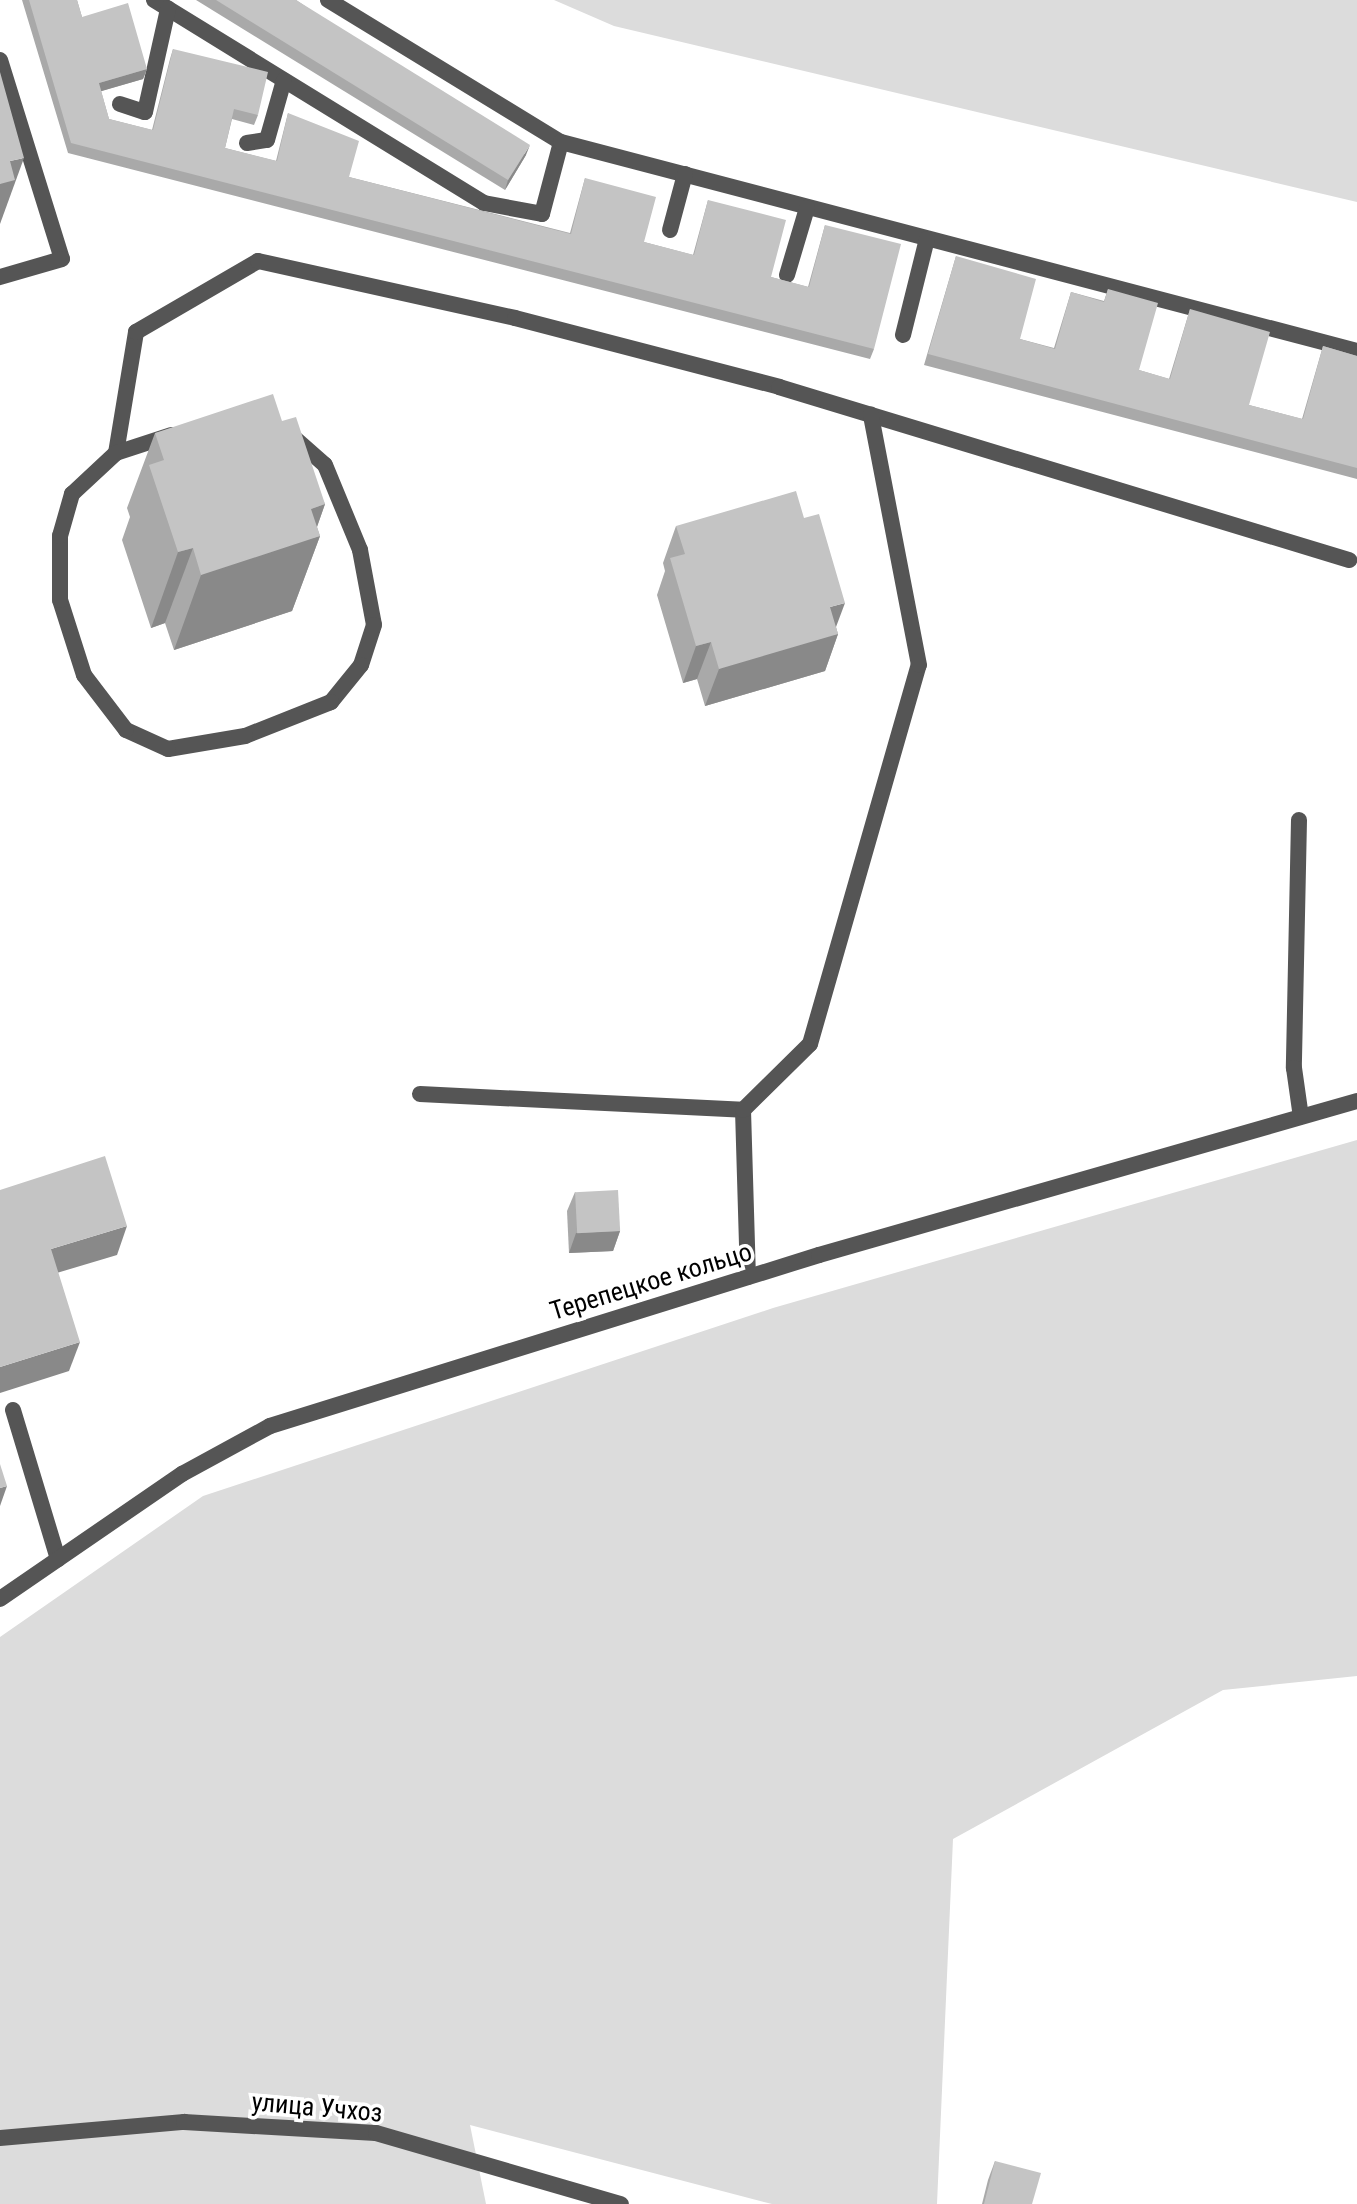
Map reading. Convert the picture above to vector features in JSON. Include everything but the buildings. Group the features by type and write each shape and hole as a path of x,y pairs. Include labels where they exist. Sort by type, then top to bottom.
{"street":[{"path":"328,0 561,142 1357,351"},
{"path":"120,104 145,112 161,4 484,203 542,214 561,142"},
{"path":"0,60 62,259 0,277"},
{"path":"247,143 267,140 284,80"},
{"path":"670,230 685,174"},
{"path":"787,275 807,208"},
{"path":"903,335 927,239"},
{"path":"116,453 136,332 258,261 515,318 871,415 1349,560"},
{"path":"748,1277 743,1110 810,1044 919,665 871,415"},
{"path":"197,429 116,453 72,494 60,536 60,600 84,675 126,730 168,749 245,736 331,702 361,665 374,625 360,550 325,465 287,432 273,429"},
{"path":"1299,820 1294,1068 1301,1117"},
{"path":"420,1094 743,1110"},
{"name":"Терепецкое кольцо","path":"0,1599 182,1474 270,1426 748,1277 1357,1101"},
{"path":"13,1410 58,1559"},
{"name":"улица Учхоз","path":"0,2138 184,2122 376,2133 621,2204"}],"shaded area":[{"path":"554,0 1357,0 1357,202 614,26"},
{"path":"1357,1140 1357,1676 1223,1690 953,1839 937,2204 772,2204 470,2125 486,2204 0,2204 0,1637 203,1496 773,1308"}]}
